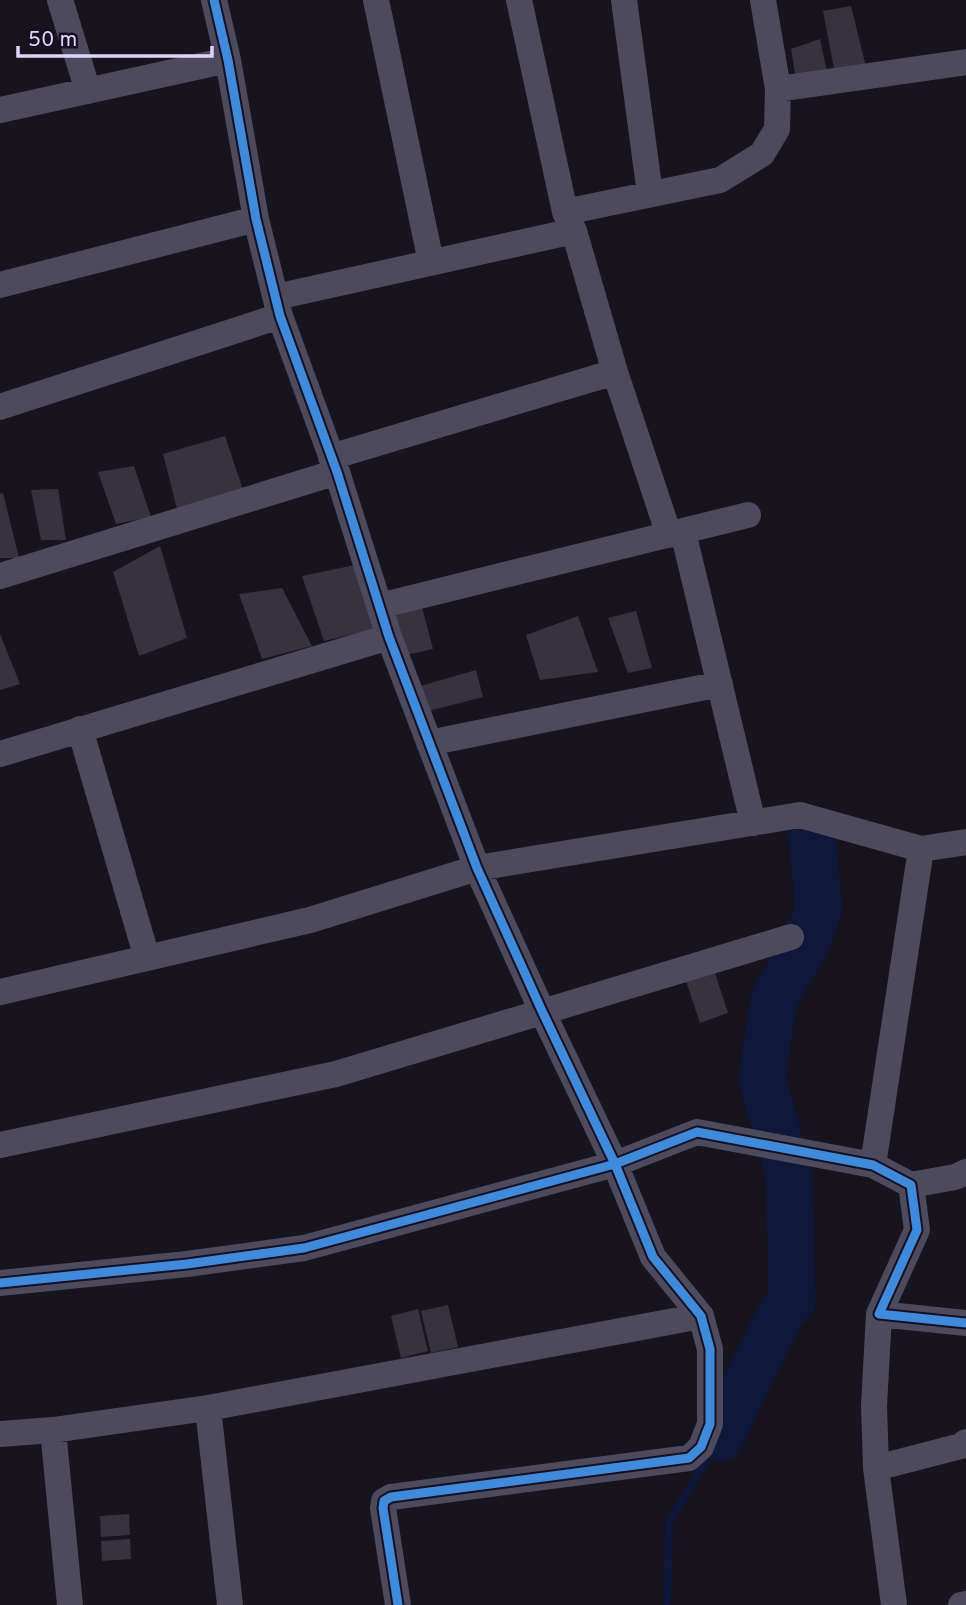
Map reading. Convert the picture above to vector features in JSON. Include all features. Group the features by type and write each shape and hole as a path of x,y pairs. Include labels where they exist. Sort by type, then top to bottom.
{"street":[{"path":"60,0 88,91"},
{"path":"214,0 228,60 256,219 278,307 334,465 389,637 477,868 615,1164 653,1256 701,1316 710,1349 710,1424 701,1447 689,1458 391,1497 384,1501 398,1605"},
{"path":"376,0 431,262"},
{"path":"519,0 570,221 615,372 676,534 720,684 753,822"},
{"path":"624,0 650,194"},
{"path":"0,407 278,307 570,221 650,194 720,180 762,154 777,129 778,89 763,0"},
{"path":"0,110 228,60"},
{"path":"778,89 966,62"},
{"path":"0,285 256,219"},
{"path":"0,576 615,372"},
{"path":"379,606 748,515"},
{"path":"0,754 389,637"},
{"path":"429,743 720,684"},
{"path":"80,729 147,958"},
{"path":"0,992 310,920 477,868 753,822 800,815 921,849 966,842"},
{"path":"872,1165 921,849"},
{"path":"0,1145 337,1074 791,937"},
{"path":"0,1283 187,1264 304,1248 615,1164 697,1132 872,1165 911,1185 955,1177 966,1172"},
{"path":"894,1605 876,1468 874,1406 879,1314 917,1230 911,1185"},
{"path":"879,1314 966,1322"},
{"path":"0,1434 53,1430 208,1408 701,1316"},
{"path":"208,1408 230,1605"},
{"path":"53,1430 70,1605"},
{"path":"876,1468 961,1446 966,1442"}],"building":[{"path":"851,6 866,67 834,69 823,11"},
{"path":"820,39 827,72 795,74 791,49"},
{"path":"225,436 243,490 178,513 163,454"},
{"path":"134,466 151,517 116,524 98,472"},
{"path":"58,489 66,540 41,540 31,490"},
{"path":"3,493 19,558 0,558 0,494"},
{"path":"160,546 187,638 139,656 113,572"},
{"path":"355,565 378,628 324,641 302,576"},
{"path":"282,588 312,646 262,659 239,594"},
{"path":"421,603 433,649 402,656 387,610"},
{"path":"636,611 652,668 628,673 608,618"},
{"path":"578,616 598,672 540,680 526,635"},
{"path":"0,634 20,684 0,690"},
{"path":"476,670 483,697 425,712 417,687"},
{"path":"715,973 728,1013 700,1023 686,981"},
{"path":"448,1305 458,1347 431,1353 421,1311"},
{"path":"418,1309 428,1351 401,1358 391,1316"},
{"path":"129,1514 130,1535 101,1537 100,1516"},
{"path":"130,1539 131,1559 102,1561 101,1541"}],"waterway":[{"path":"720,1438 781,1313 792,1300 789,1174 762,1080 774,998 804,947 819,909 811,831"},
{"path":"667,1605 669,1522 720,1438"}],"cycle path":[{"path":"214,0 228,60 256,219 280,316 337,472 389,637 477,868 615,1164 653,1257 701,1316 710,1349 710,1424 701,1447 689,1458 391,1497 384,1501 398,1605"},
{"path":"0,1283 187,1264 304,1248 615,1164 697,1132 873,1165 911,1185 917,1230 879,1314 966,1323"}]}
